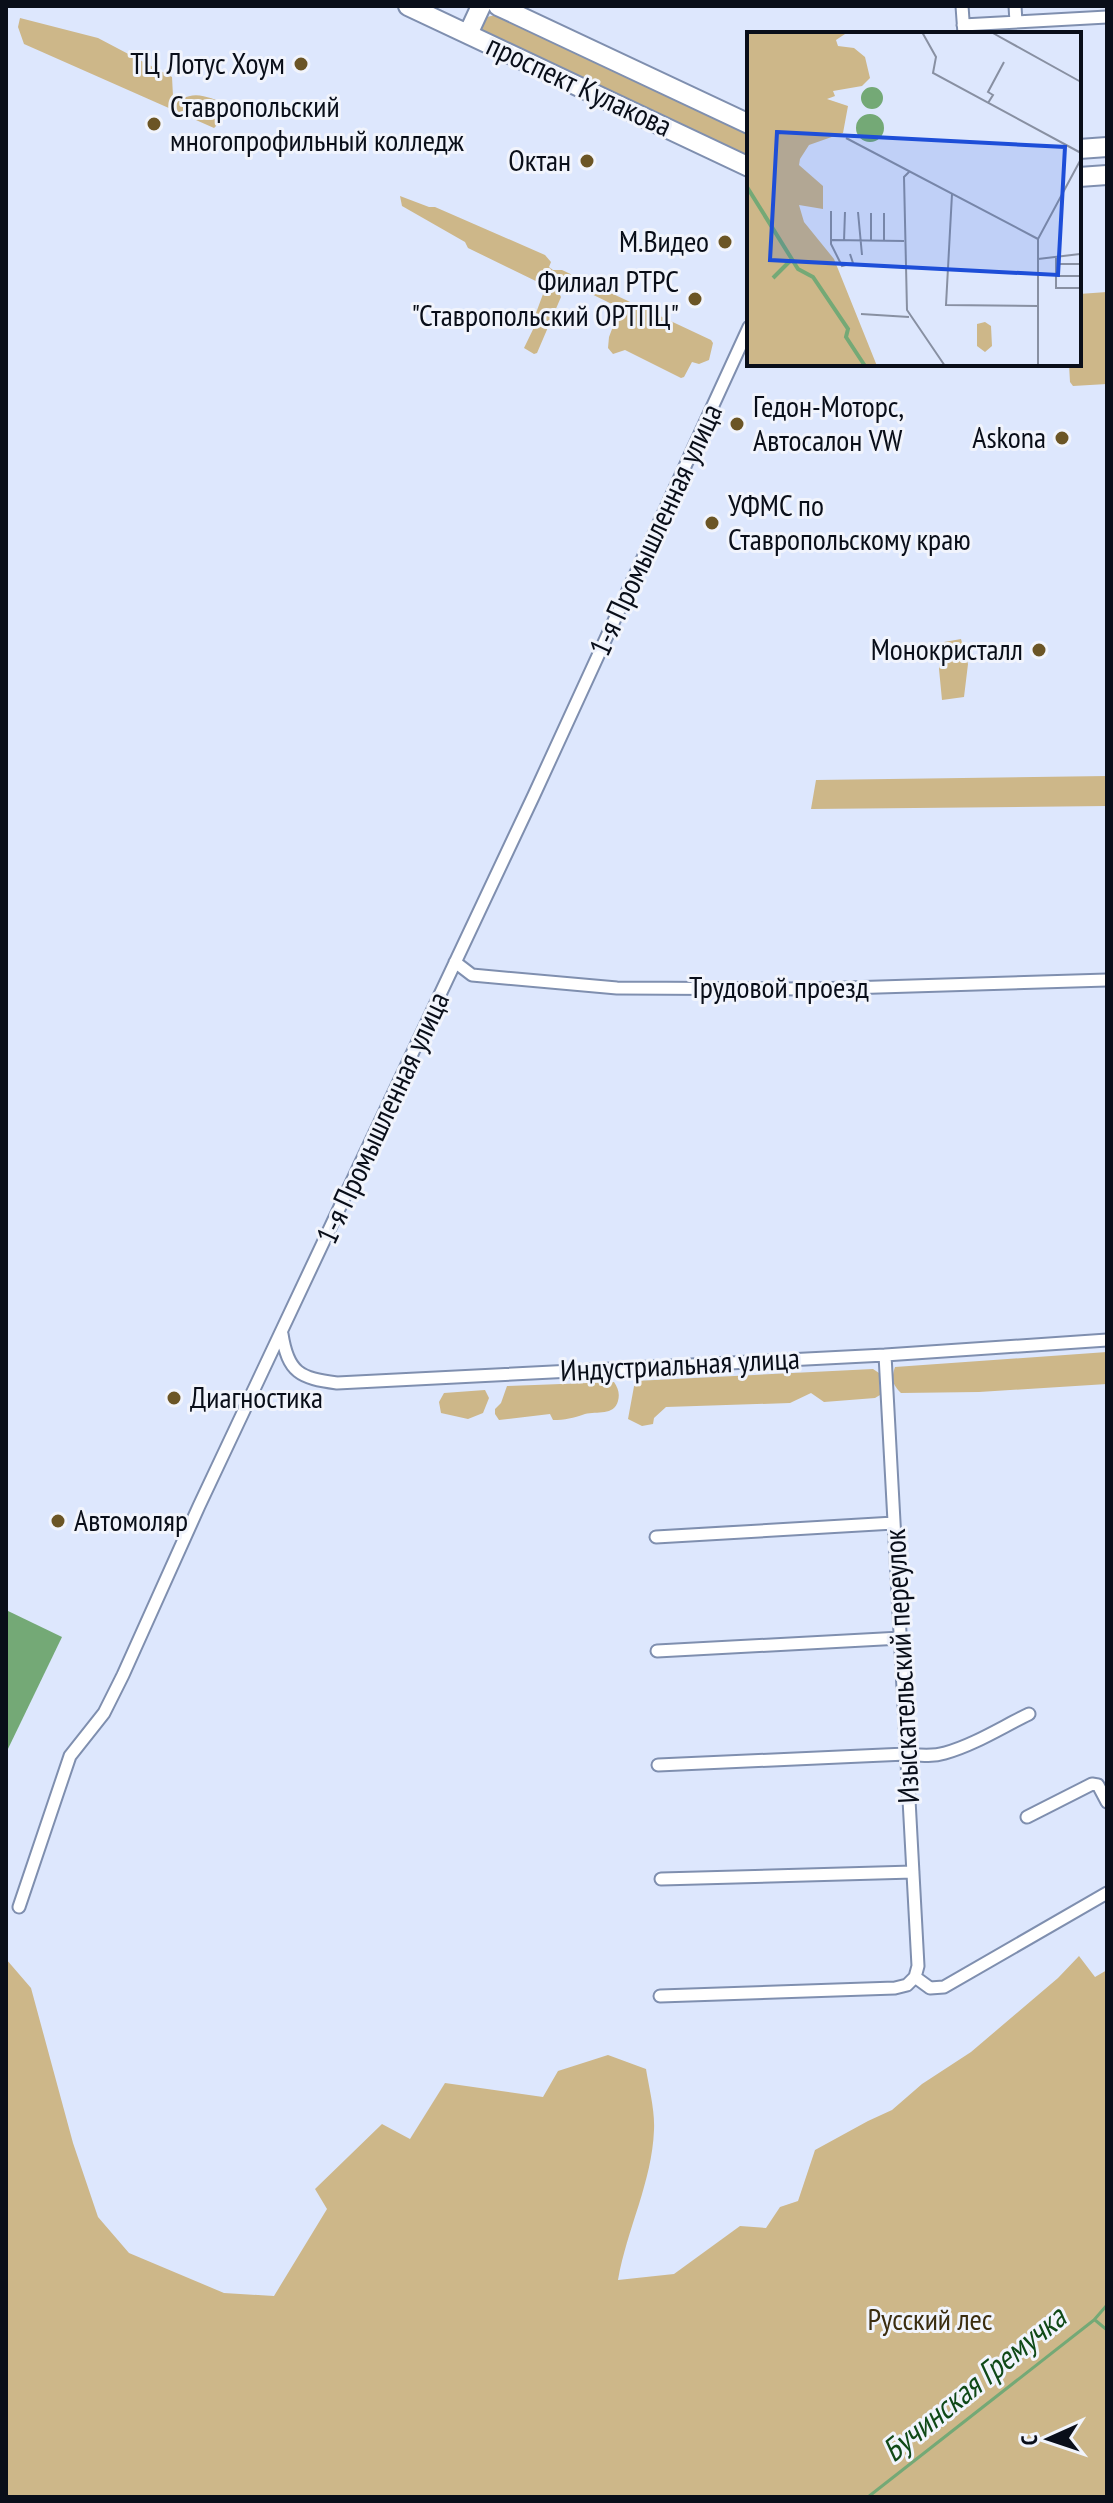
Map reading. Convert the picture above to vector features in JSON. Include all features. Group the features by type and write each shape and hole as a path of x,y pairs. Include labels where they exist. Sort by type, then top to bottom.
{"main road":[{"name":"проспект Кулакова","path":"408,6 747,166"},
{"path":"468,34 481,6"},
{"name":"проспект Кулакова","path":"498,6 747,123"},
{"path":"1081,149 1107,147"},
{"path":"1081,177 1107,175"}],"street":[{"path":"962,6 964,30 1016,22 1107,17"},
{"path":"1015,6 1016,22"},
{"name":"1-я Промышленная улица","path":"19,1907 70,1756 104,1713 123,1675 747,331"},
{"name":"Трудовой проезд","path":"455,962 472,975 608,988 814,989 1107,980"},
{"name":"Индустриальная улица","path":"282,1333 285,1356 295,1370 312,1379 337,1383 885,1355 1107,1340"},
{"name":"Изыскательский переулок","path":"885,1355 918,1966 915,1977"},
{"path":"656,1537 894,1523"},
{"path":"657,1651 901,1638"},
{"path":"658,1765 944,1753 1029,1714"},
{"path":"1027,1817 1092,1784 1098,1785 1107,1802"},
{"path":"661,1879 913,1872"},
{"path":"660,1996 895,1988 907,1985 915,1977 924,1986 944,1987 1107,1893"}],"green space":[{"path":"495,15 747,132 747,158 482,32 483,18"},
{"path":"20,18 98,38 172,77 173,96 182,99 199,95 227,104 219,123 214,128 24,44 18,27"},
{"path":"400,196 435,207 545,255 553,270 562,270 711,340 709,360 699,364 692,362 681,378 625,350 613,354 608,348 609,337 620,308 571,284 558,291 561,297 534,354 524,348 539,317 536,313 546,286 468,248 465,242 402,206"},
{"path":"1107,292 1107,384 1073,386 1070,382 1069,366 1081,366 1081,294"},
{"path":"961,639 968,664 964,697 942,700 939,669 944,642"},
{"path":"1107,776 1107,806 811,809 816,780"},
{"path":"1107,1352 1107,1384 979,1392 901,1393 893,1381 895,1367"},
{"path":"873,1369 879,1373 880,1395 875,1398 824,1402 811,1393 790,1403 666,1407 654,1418 653,1424 642,1426 628,1419 635,1381"},
{"path":"614,1382 619,1398 616,1406 609,1411 557,1420 553,1420 550,1414 499,1420 495,1414 507,1386"},
{"path":"485,1390 489,1398 483,1413 468,1419 441,1413 439,1402 444,1393"},
{"name":"Русский лес","path":"1079,1956 1095,1977 1107,1970 1107,2497 6,2497 6,1959 31,1988 73,2143 98,2217 129,2253 224,2293 274,2296 327,2209 315,2189 382,2124 410,2139 445,2083 543,2097 558,2071 608,2055 646,2069 654,2122 649,2168 618,2280 674,2274 740,2226 766,2228 780,2207 798,2201 815,2150 892,2110 922,2084 971,2052 1058,1978"}],"shaded area":[{"path":"6,1610 62,1637 6,1753"}],"waterway":[{"name":"Бучинская Гремучка","path":"868,2497 1094,2320 1107,2305"},
{"path":"1095,2320 1107,2330"}],"place":[{"name":"ТЦ Лотус Хоум","path":"301,64"},
{"name":"Ставропольский многопрофильный колледж","path":"154,124"},
{"name":"Октан","path":"587,161"},
{"name":"М.Видео","path":"725,242"},
{"name":"Филиал РТРС \"Ставропольский ОРТПЦ\"","path":"695,299"},
{"name":"Гедон-Моторс, Автосалон VW","path":"737,424"},
{"name":"Askona","path":"1062,438"},
{"name":"УФМС по Ставропольскому краю","path":"712,523"},
{"name":"Монокристалл","path":"1039,650"},
{"name":"Диагностика","path":"174,1398"},
{"name":"Автомоляр","path":"58,1521"}]}
